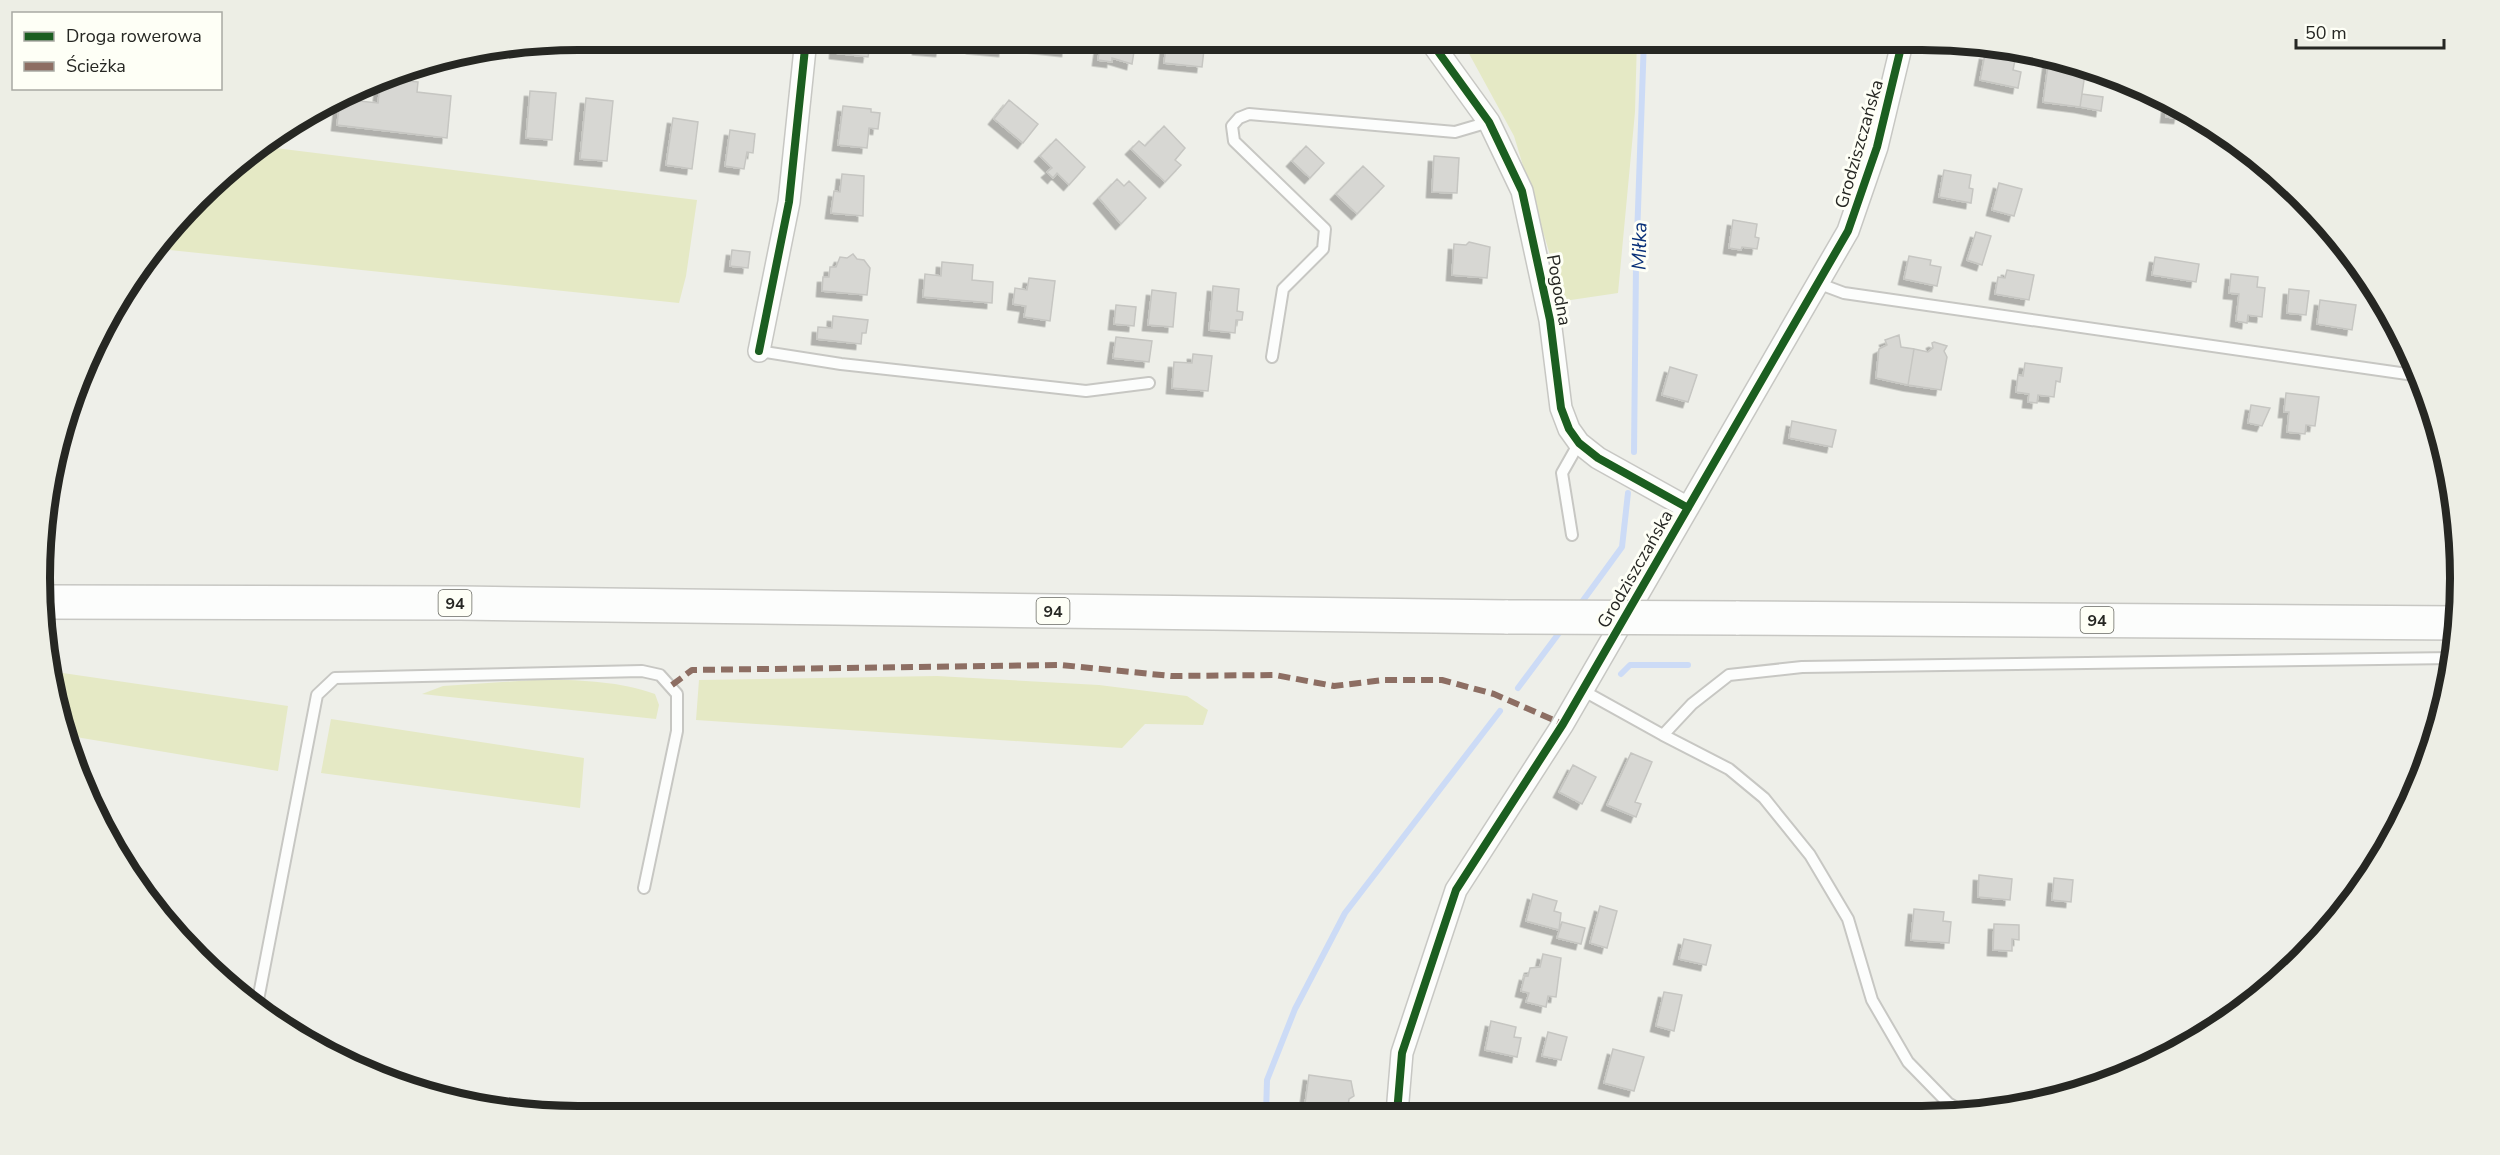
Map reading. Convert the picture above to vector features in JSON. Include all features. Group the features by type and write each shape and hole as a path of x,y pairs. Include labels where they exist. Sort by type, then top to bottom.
{"main road":[{"name":"94","path":"51,602 495,604 1508,617 2448,623"}],"street":[{"path":"759,351 789,202 805,50"},
{"name":"Pogodna","path":"1437,50 1489,122 1522,191 1550,320 1561,408 1569,429 1579,443 1598,458 1688,508"},
{"name":"Grodziszczańska","path":"1398,1106 1402,1053 1456,890 1582,690 1820,284 1848,231 1861,196 1877,147 1900,50"}],"lane":[{"path":"1272,357 1283,289 1323,249 1325,229 1233,141 1232,126 1239,118 1249,114 1455,132 1489,122"},
{"path":"1820,284 1844,294 2410,374"},
{"path":"759,351 841,364 1086,392 1149,383"},
{"path":"1572,535 1562,473 1579,443"},
{"path":"1663,735 1692,704 1729,675 1802,667 2444,658"},
{"path":"258,998 317,695 335,678 642,671 660,675 672,685 677,694 677,731 644,888"},
{"path":"1582,690 1729,769 1764,798 1810,855 1848,919 1872,1000 1908,1062 1950,1104"}],"green space":[{"path":"1467,50 1637,50 1635,112 1618,293 1564,301 1514,136"},
{"path":"271,148 697,200 686,276 679,303 164,249 204,204"},
{"path":"59,672 288,706 278,771 75,737 67,714"},
{"path":"937,676 1099,685 1187,696 1208,710 1203,725 1145,724 1122,748 696,720 699,680"},
{"path":"547,679 615,684 655,694 659,705 656,719 422,694 443,686"},
{"path":"331,719 584,758 580,808 321,773"}],"building":[{"path":"835,50 869,50 868,57 835,53"},
{"path":"1099,50 1134,50 1132,64 1112,58 1112,62 1098,60"},
{"path":"1166,50 1204,50 1202,67 1164,63"},
{"path":"1985,54 2015,60 2013,70 2021,72 2018,88 1980,80"},
{"path":"2048,65 2085,76 2080,107 2043,102"},
{"path":"402,80 418,82 417,92 451,96 447,138 337,125 339,107 352,100 378,103 380,88"},
{"path":"530,91 556,93 552,140 526,138"},
{"path":"2082,94 2103,97 2101,111 2080,107"},
{"path":"586,98 613,101 607,161 580,159"},
{"path":"1009,100 1038,124 1023,143 994,119"},
{"path":"843,106 871,109 871,112 880,113 878,129 869,128 867,148 838,145"},
{"path":"2167,110 2179,116 2179,118 2166,117"},
{"path":"673,118 698,122 692,169 666,165"},
{"path":"1164,126 1185,148 1175,160 1181,165 1165,182 1131,149 1139,141 1145,146"},
{"path":"730,130 755,134 753,153 747,152 744,169 725,166"},
{"path":"1056,139 1085,167 1069,185 1057,173 1053,178 1047,172 1052,168 1040,156"},
{"path":"1306,146 1324,163 1310,178 1292,161"},
{"path":"1434,156 1459,158 1457,193 1432,192"},
{"path":"1363,166 1384,186 1357,214 1336,194"},
{"path":"1944,170 1971,175 1969,188 1973,189 1971,203 1939,197"},
{"path":"842,174 864,176 863,216 831,213 834,191 840,192"},
{"path":"1117,179 1124,186 1129,181 1146,198 1121,224 1099,198"},
{"path":"1999,183 2022,189 2014,216 1992,210"},
{"path":"1733,220 1757,224 1755,237 1759,238 1757,249 1729,248"},
{"path":"1976,232 1991,236 1982,265 1967,260"},
{"path":"1469,242 1490,247 1487,278 1452,275 1454,244 1466,245"},
{"path":"732,250 750,252 748,268 730,266"},
{"path":"853,254 857,259 864,260 870,268 867,295 822,291 823,277 829,277 830,267 836,267 840,257 847,258"},
{"path":"1909,256 1931,260 1930,265 1941,267 1937,286 1904,279"},
{"path":"2155,257 2199,264 2196,282 2152,275"},
{"path":"942,262 973,265 972,280 993,282 992,303 923,297 925,274 941,276"},
{"path":"2007,270 2034,275 2029,300 1995,294 1998,277 2005,278"},
{"path":"2231,274 2258,277 2257,287 2265,288 2262,317 2248,315 2247,323 2236,321 2239,294 2229,293"},
{"path":"1029,278 1055,281 1050,321 1024,317 1026,306 1013,304 1015,288 1027,290"},
{"path":"1213,286 1239,289 1237,311 1243,312 1242,320 1236,320 1235,333 1209,330"},
{"path":"2289,289 2309,291 2306,315 2287,313"},
{"path":"1152,290 1176,293 1173,327 1148,325"},
{"path":"2320,300 2356,305 2352,330 2317,324"},
{"path":"1116,305 1136,307 1134,326 1114,324"},
{"path":"833,316 868,320 866,333 862,333 861,344 817,339 818,327 832,328"},
{"path":"1899,335 1901,347 1914,349 1908,385 1876,378 1879,349 1887,345 1885,340"},
{"path":"1116,337 1152,341 1149,362 1113,358"},
{"path":"1932,343 1947,346 1944,351 1947,357 1941,390 1908,385 1914,349 1928,352 1933,348"},
{"path":"1193,354 1212,356 1208,391 1172,388 1174,362 1192,363"},
{"path":"2025,363 2062,368 2060,382 2056,381 2054,397 2038,395 2037,403 2028,402 2029,394 2016,392 2018,375 2023,376"},
{"path":"1670,367 1697,375 1688,402 1662,395"},
{"path":"2286,393 2319,397 2315,426 2306,425 2305,434 2287,432 2289,412 2284,412"},
{"path":"2251,405 2270,408 2262,426 2248,423"},
{"path":"1792,421 1836,430 1832,447 1789,438"},
{"path":"1631,753 1652,762 1635,802 1641,804 1636,817 1607,805"},
{"path":"1573,765 1596,777 1582,804 1559,792"},
{"path":"1979,875 2012,879 2010,900 1978,897"},
{"path":"2054,878 2073,880 2071,902 2052,900"},
{"path":"1533,894 1557,901 1554,911 1561,913 1559,930 1526,921"},
{"path":"1600,906 1617,911 1607,948 1590,943"},
{"path":"1914,909 1944,912 1943,921 1951,922 1949,943 1911,940"},
{"path":"1562,922 1585,928 1581,944 1557,938"},
{"path":"1994,924 2019,925 2019,940 2012,939 2012,951 1993,950"},
{"path":"1684,939 1711,945 1706,965 1679,959"},
{"path":"1543,954 1561,958 1556,997 1548,996 1546,1007 1526,1002 1529,993 1521,991 1525,975 1528,976 1530,968 1540,967"},
{"path":"1664,992 1682,995 1674,1031 1656,1026"},
{"path":"1491,1021 1516,1027 1514,1037 1521,1038 1517,1057 1485,1050"},
{"path":"1548,1032 1567,1037 1561,1060 1542,1056"},
{"path":"1613,1049 1644,1057 1634,1091 1604,1083"},
{"path":"1309,1075 1351,1081 1354,1096 1349,1099 1348,1106 1331,1103 1330,1106 1305,1106"}],"waterway":[{"name":"Miłka","path":"1634,452 1636,266 1644,50"},
{"path":"1579,606 1622,547 1628,493"},
{"path":"1518,688 1562,629"},
{"path":"1621,674 1630,665 1688,665"},
{"path":"1266,1106 1267,1080 1295,1009 1345,913 1500,711"}],"marked path":[{"path":"672,685 692,670 1061,665 1171,676 1275,675 1334,686 1384,680 1442,680 1494,694 1563,724"}],"cycle path":[{"path":"759,351 789,202 805,50"},
{"path":"1437,50 1489,122 1522,191 1550,320 1561,408 1569,429 1579,443 1598,458 1688,508"},
{"path":"1398,1106 1402,1053 1456,890 1563,724 1848,231 1877,147 1900,50"}]}
